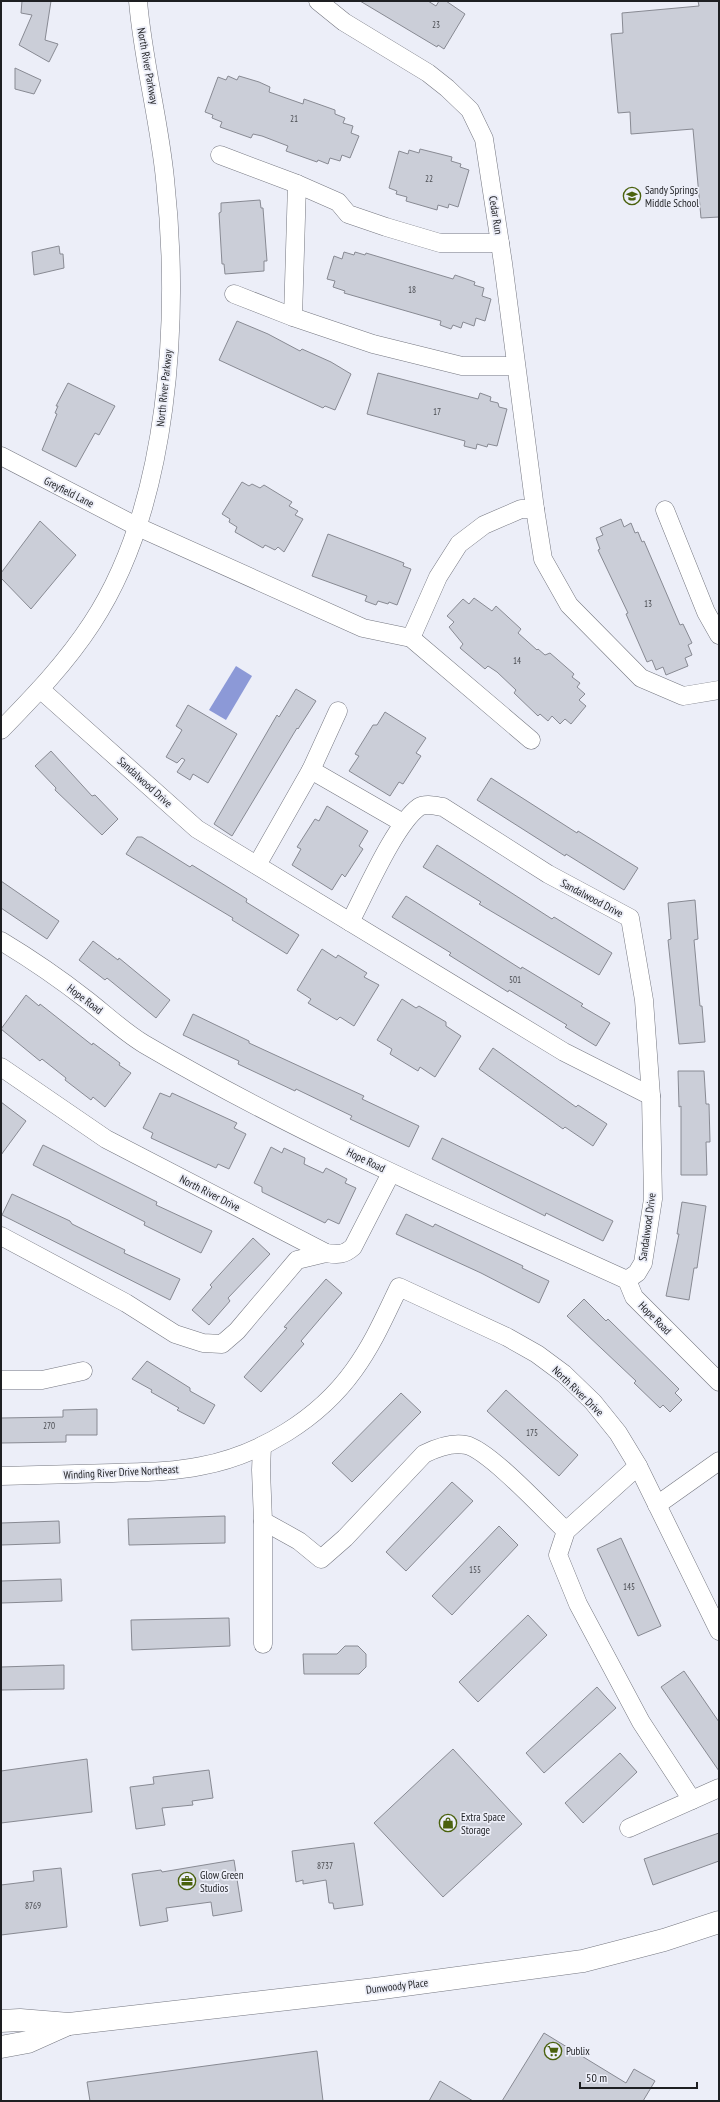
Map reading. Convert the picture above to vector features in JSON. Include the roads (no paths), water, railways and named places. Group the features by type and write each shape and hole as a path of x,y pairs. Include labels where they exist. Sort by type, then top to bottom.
{"street":[{"name":"North River Parkway","path":"1,730 68,658 93,622 118,575 138,527 151,478 162,416 168,355 172,261 160,138 138,1"},
{"name":"Cedar Run","path":"318,1 344,22 428,73 470,110 484,139 500,243 543,559 569,605 641,678 683,696 719,690"},
{"path":"220,155 297,184 338,202 348,214 386,227 440,243 500,243"},
{"path":"292,318 297,184"},
{"path":"234,294 292,318 373,344 462,366 516,366"},
{"name":"Greyfield Lane","path":"1,456 138,527 363,628 411,638"},
{"path":"531,740 411,638 438,577 459,544 484,524 521,509 535,509"},
{"path":"665,510 706,612 719,635"},
{"name":"Sandalwood Drive","path":"40,689 197,829 564,1052 651,1096"},
{"path":"256,865 311,770 338,711"},
{"path":"311,770 403,823"},
{"name":"Sandalwood Drive","path":"350,922 403,823 420,806 428,805 443,807 548,874 630,918 644,1000 651,1096 653,1199 643,1263 637,1273 628,1280"},
{"name":"Hope Road","path":"1,941 26,956 142,1042 245,1101 391,1173 628,1280 634,1297 719,1382"},
{"name":"North River Drive","path":"1,1067 106,1139 326,1253 339,1255 346,1253 353,1247 391,1173"},
{"path":"1,1236 126,1303 175,1334 203,1343 216,1344 222,1344 237,1331 297,1260 326,1253"},
{"name":"North River Drive","path":"399,1287 507,1336 537,1354 558,1370 593,1402 618,1433 638,1466 719,1631"},
{"name":"Winding River Drive Northeast","path":"1,1476 163,1472 201,1466 237,1456 262,1446 288,1431 313,1412 353,1371 370,1346 399,1287"},
{"path":"1,1380 42,1380 83,1371"},
{"path":"263,1521 299,1541 321,1559 345,1538 424,1454 440,1446 466,1445 486,1456 566,1531"},
{"path":"262,1446 263,1644"},
{"path":"657,1505 719,1461"},
{"path":"638,1466 566,1531 558,1555 578,1604 641,1722 692,1800"},
{"path":"629,1828 719,1788"},
{"name":"Dunwoody Place","path":"1,2021 20,2020 69,2024 375,1989 583,1961 664,1940 719,1922"},
{"name":"Dunwoody Place","path":"1,2047 28,2042 69,2024"}],"water":[{"path":"236,666 252,676 226,720 209,710"}],"place":[{"name":"Sandy Springs Middle School","path":"632,196"},
{"name":"Extra Space Storage","path":"448,1823"},
{"name":"Glow Green Studios","path":"187,1881"},
{"name":"Publix","path":"553,2051"}]}
